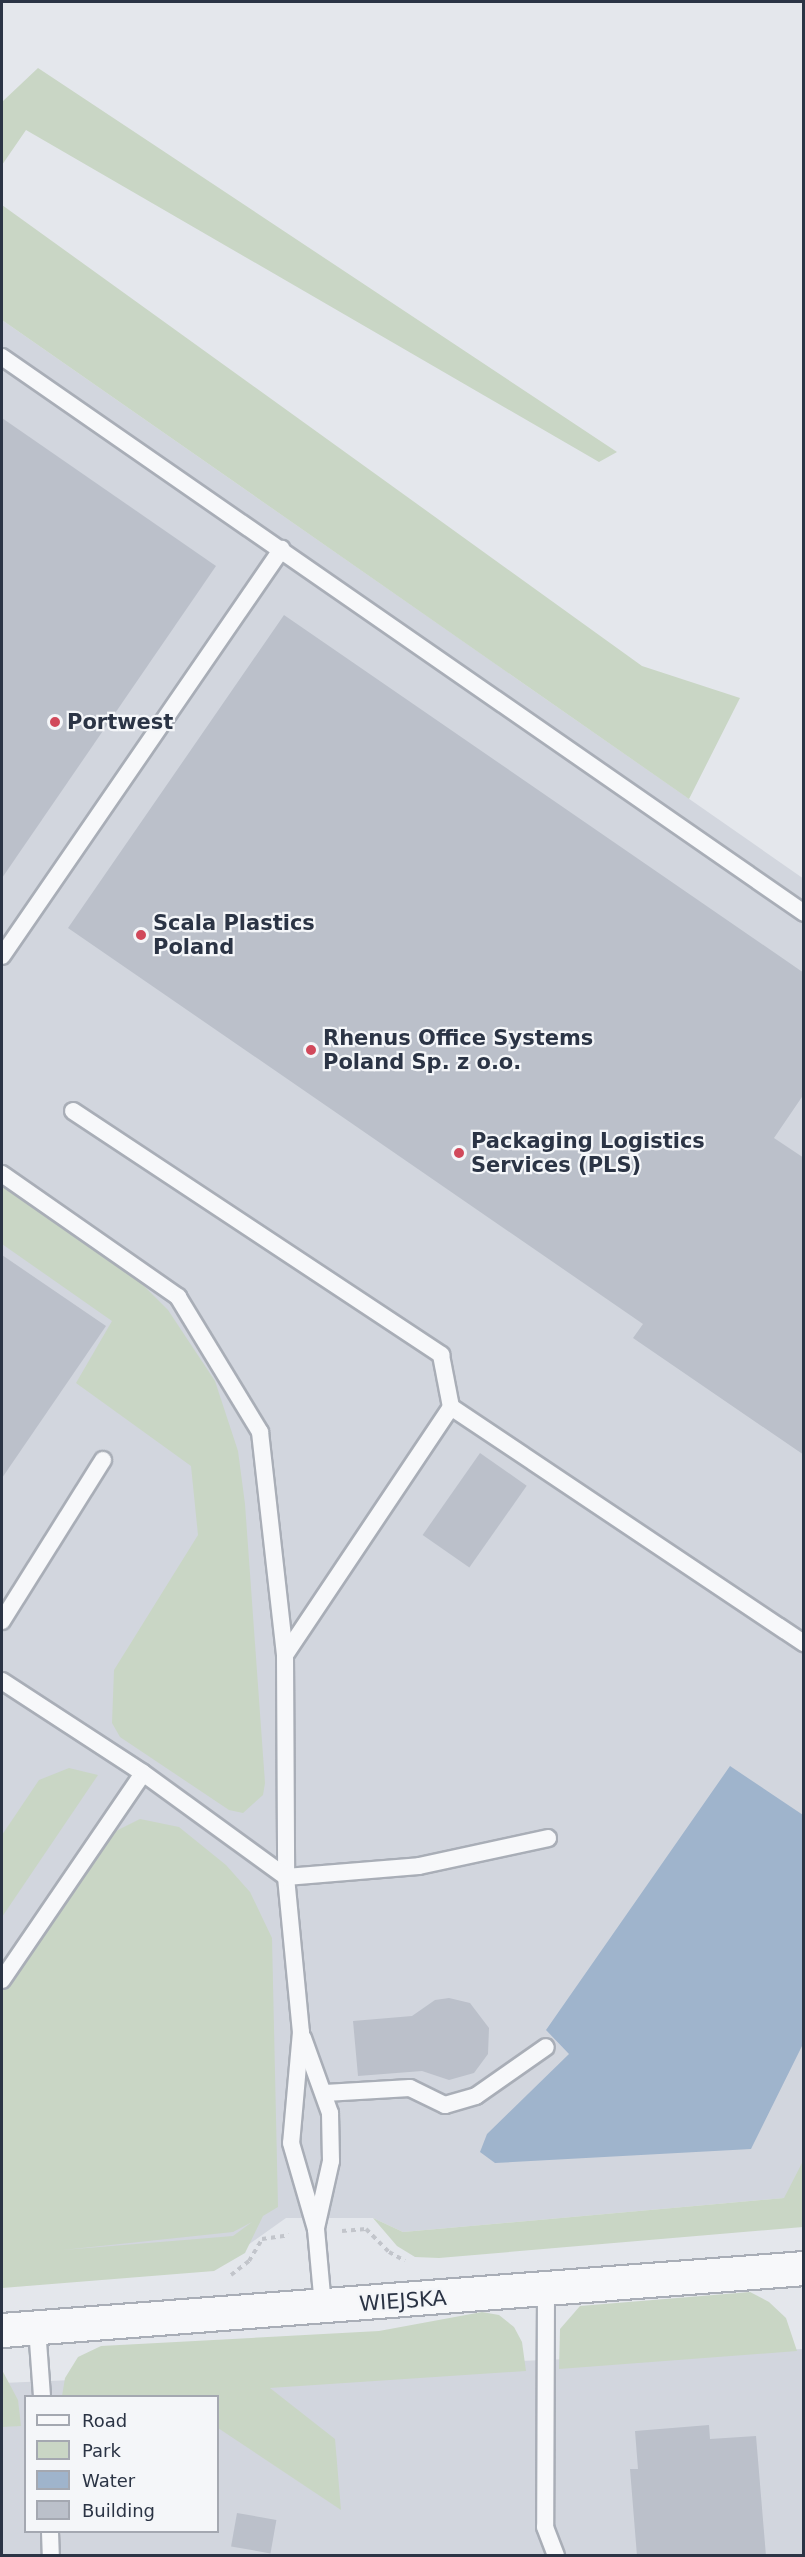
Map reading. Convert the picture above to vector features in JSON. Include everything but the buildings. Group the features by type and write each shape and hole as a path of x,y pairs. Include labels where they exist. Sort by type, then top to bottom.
{"street":[{"name":"WIEJSKA","path":"2,2330 546,2291 804,2268"}],"lane":[{"path":"2,357 804,913"},
{"path":"2,956 282,549"},
{"path":"73,1111 441,1355 451,1407 285,1655"},
{"path":"2,1174 178,1297 260,1432 285,1655 286,1877 301,2032 291,2143 316,2229 323,2306"},
{"path":"451,1407 804,1643"},
{"path":"2,1621 103,1460"},
{"path":"2,1682 143,1773 286,1877 419,1866 548,1838"},
{"path":"2,1980 143,1773"},
{"path":"301,2032 325,2093 331,2162 316,2229"},
{"path":"325,2093 410,2088 445,2105 476,2096 546,2047"},
{"path":"546,2291 545,2527 556,2556"},
{"path":"37,2328 42,2395"},
{"path":"50,2533 51,2556"}],"shaded area":[{"path":"2,320 804,879 804,2161 785,2198 403,2232 373,2218 286,2218 234,2255 2,2273"},
{"path":"803,2349 803,2555 2,2555 2,2383"}],"green space":[{"path":"38,68 617,452 599,462 26,130 2,165 2,102"},
{"path":"2,205 642,666 740,698 689,799 2,320"},
{"path":"2,1186 138,1280 168,1310 215,1381 238,1451 245,1504 265,1783 263,1795 243,1813 229,1810 120,1737 112,1723 114,1670 198,1535 191,1466 76,1383 112,1321 2,1244"},
{"path":"69,1768 98,1775 2,1917 2,1835 39,1780"},
{"path":"140,1819 179,1827 226,1865 250,1892 272,1938 278,2207 263,2216 245,2253 214,2271 2,2288 2,1990 110,1834","holes":["252,2222 233,2236 63,2250 233,2232"]},
{"path":"803,2161 803,2227 439,2258 415,2257 397,2246 373,2218 403,2232 784,2198"},
{"path":"750,2292 769,2302 786,2318 797,2351 559,2369 560,2329 580,2306"},
{"path":"482,2312 499,2315 514,2327 522,2342 526,2371 270,2388 335,2439 341,2510 219,2429 219,2395 62,2395 65,2378 78,2357 101,2346 379,2331"},
{"path":"2,2370 18,2400 21,2426 2,2427"}],"water":[{"path":"730,1766 803,1815 803,2044 751,2149 495,2163 480,2152 487,2134 569,2054 546,2030"}],"place":[{"name":"Portwest","path":"55,722"},
{"name":"Scala Plastics Poland","path":"141,935"},
{"name":"Rhenus Office Systems Poland Sp. z o.o.","path":"311,1050"},
{"name":"Packaging Logistics Services (PLS)","path":"459,1153"}]}
